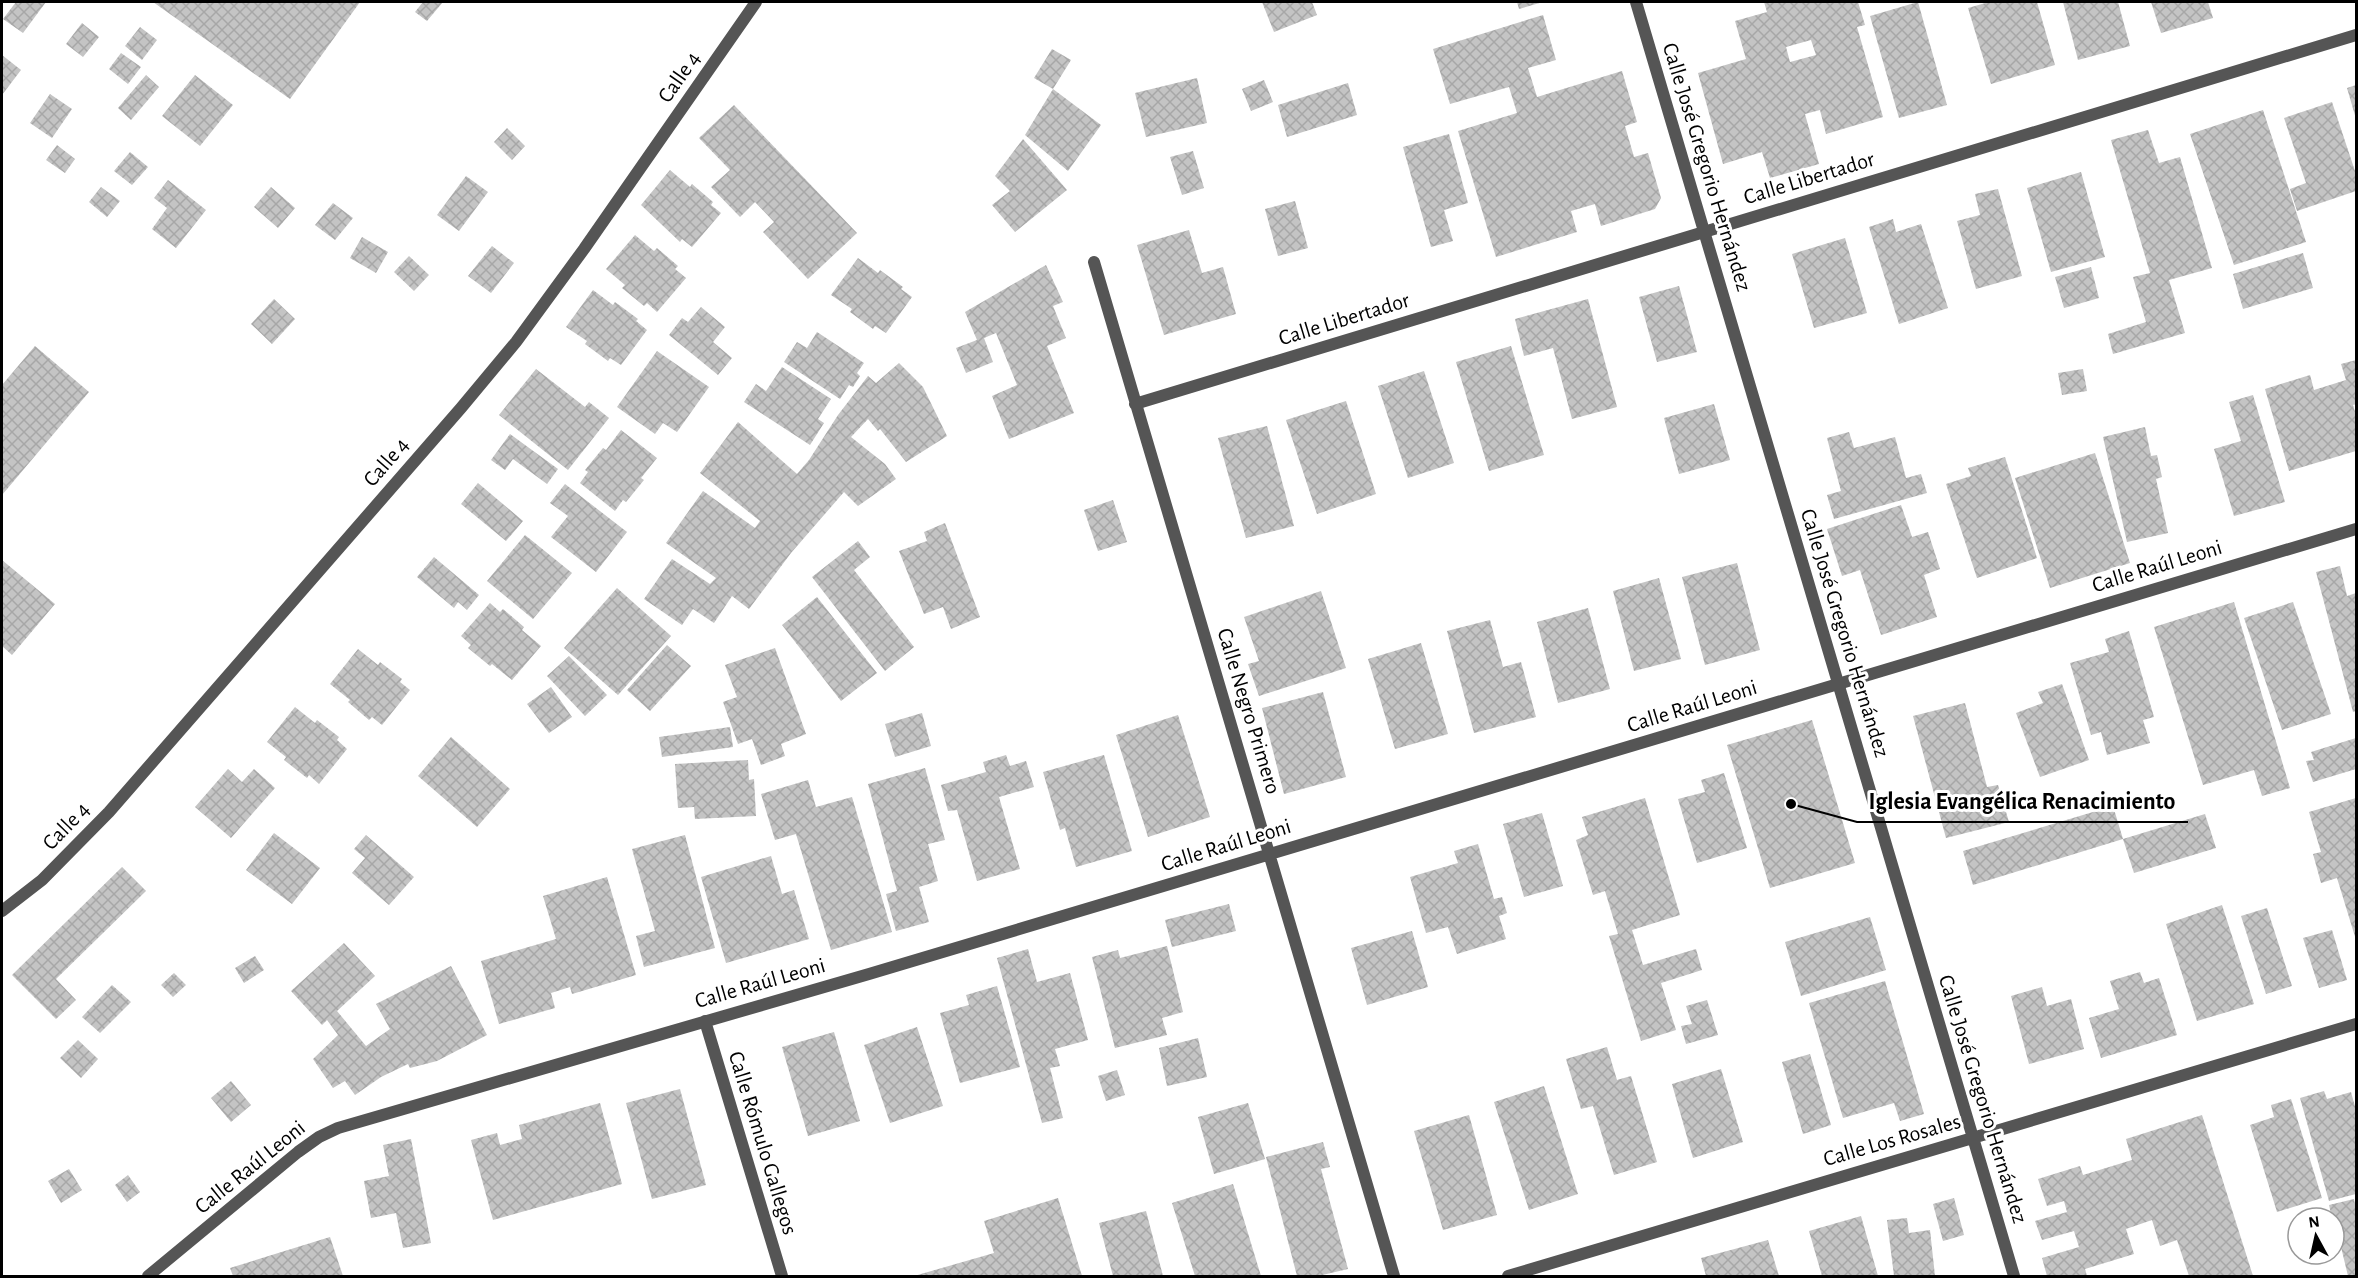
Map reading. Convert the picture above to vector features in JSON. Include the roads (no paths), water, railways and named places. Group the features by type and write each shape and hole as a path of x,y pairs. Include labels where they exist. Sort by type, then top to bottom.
{"street":[{"name":"Calle 4","path":"2,910 42,880 109,812 516,342 584,249 756,2"},
{"name":"Calle José Gregorio Hernández","path":"1636,2 2014,1276"},
{"name":"Calle Libertador","path":"1136,404 2356,35"},
{"name":"Calle Negro Primero","path":"1094,262 1394,1276"},
{"name":"Calle Raúl Leoni","path":"154,1274 298,1152 319,1137 338,1128 1269,854 2356,529"},
{"name":"Calle Rómulo Gallegos","path":"705,1021 782,1276"},
{"name":"Calle Los Rosales","path":"1508,1276 2356,1024"}],"place":[{"name":"Iglesia Evangélica Renacimiento","path":"1791,804"}]}
